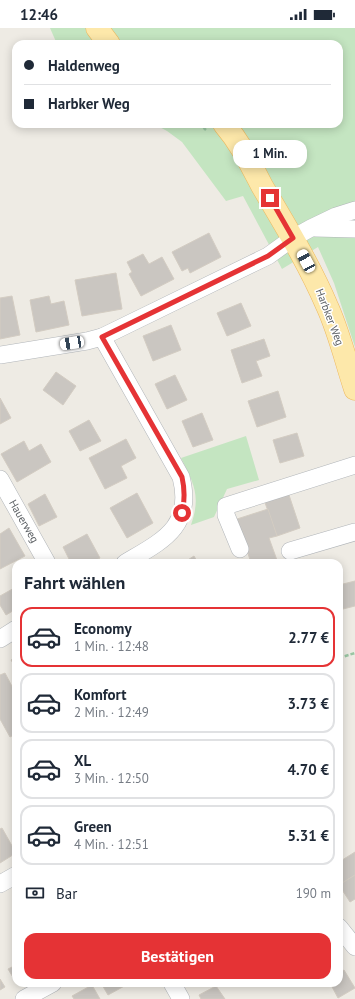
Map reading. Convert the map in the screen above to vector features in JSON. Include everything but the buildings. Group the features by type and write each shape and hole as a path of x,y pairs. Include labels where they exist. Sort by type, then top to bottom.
{"main road":[{"path":"98,28 106,40"},
{"name":"Harbker Weg","path":"227,128 244,150 262,185 302,233 312,272 328,308 355,389"}],"street":[{"path":"0,355 87,341 102,337 268,256 302,233 336,216 355,210"},
{"path":"302,233 355,229"},
{"path":"102,337 182,477 184,489 185,502 182,513 169,534 159,543 132,559"},
{"path":"240,549 226,515 226,506 355,465"},
{"name":"Hauerweg","path":"0,479 45,559"},
{"path":"290,551 355,532"},
{"path":"0,639 12,632"},
{"path":"0,884 12,877"},
{"path":"343,932 355,947"},
{"path":"31,998 47,987"},
{"path":"174,987 182,999"}],"path":[{"path":"343,657 355,653"}],"green space":[{"path":"50,28 355,28 355,347 334,283 318,247 282,269 243,196 226,201 182,142 161,128 343,128 343,40 55,40"},
{"path":"246,436 259,480 227,489 214,517 191,525 196,498 195,490 181,458"}],"route":[{"path":"182,513 185,502 182,477 102,337 268,256 293,238 270,198"}]}
